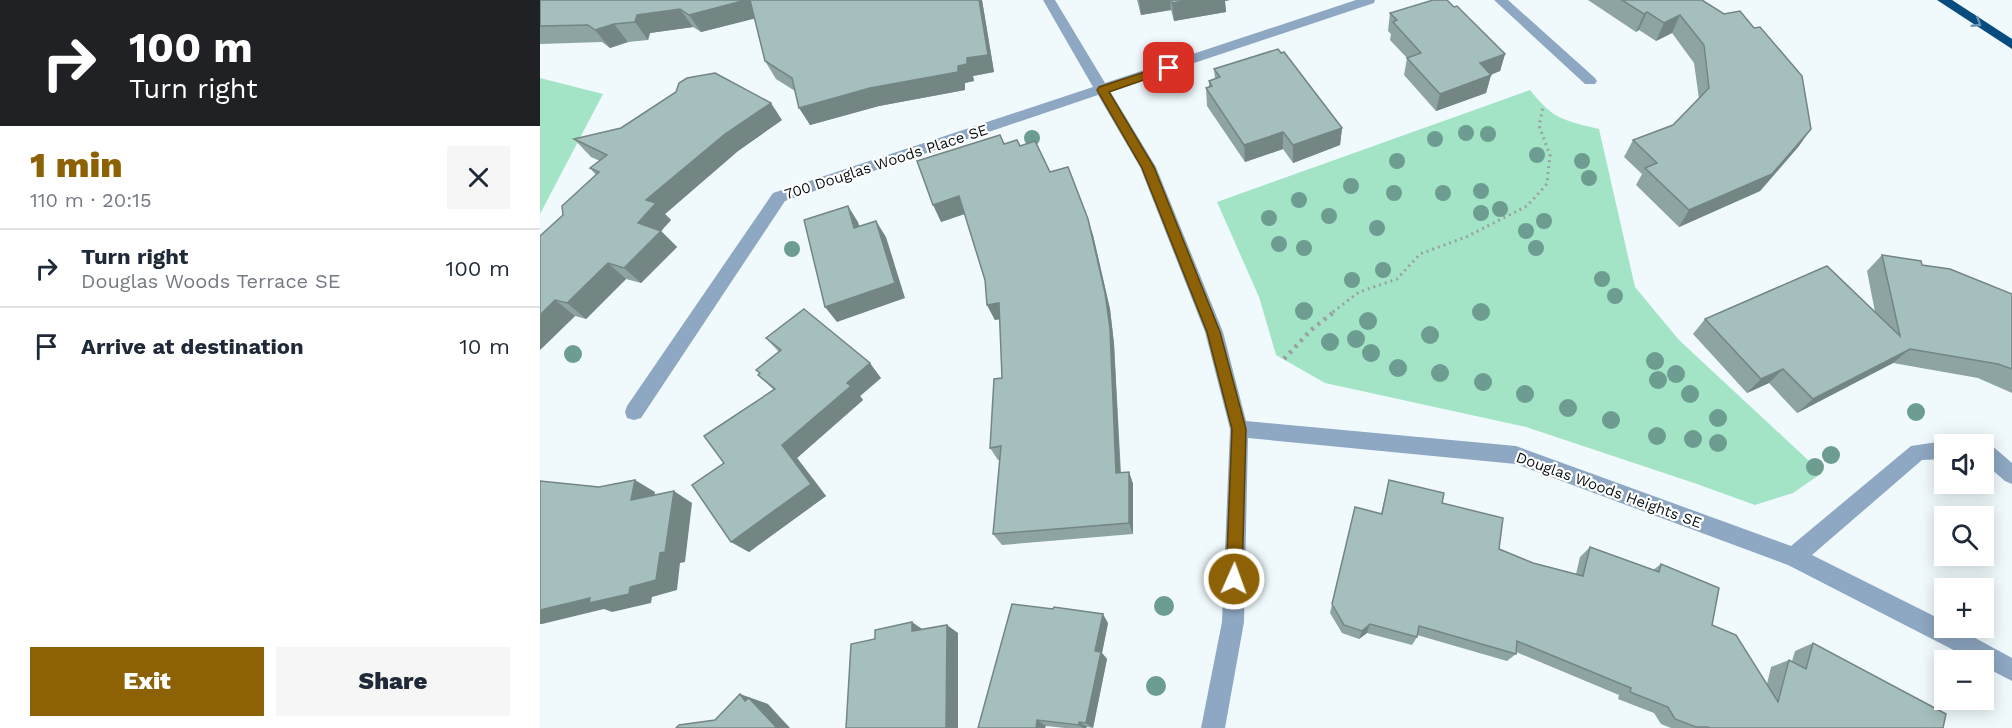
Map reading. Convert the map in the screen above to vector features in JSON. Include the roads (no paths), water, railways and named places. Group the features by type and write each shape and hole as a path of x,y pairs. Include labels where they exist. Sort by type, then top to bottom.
{"highway":[{"path":"1943,0 2012,45"}],"street":[{"path":"1049,0 1153,178 1214,332 1239,429 1233,622 1213,728"},
{"name":"700 Douglas Woods Place SE","path":"634,412 779,197 1369,0"},
{"path":"1500,0 1590,81"},
{"name":"Douglas Woods Heights SE","path":"1239,429 1516,454 1794,557 1966,644 2012,670"},
{"path":"1794,557 1918,452 1934,451"},
{"path":"1994,459 2012,475"}]}
